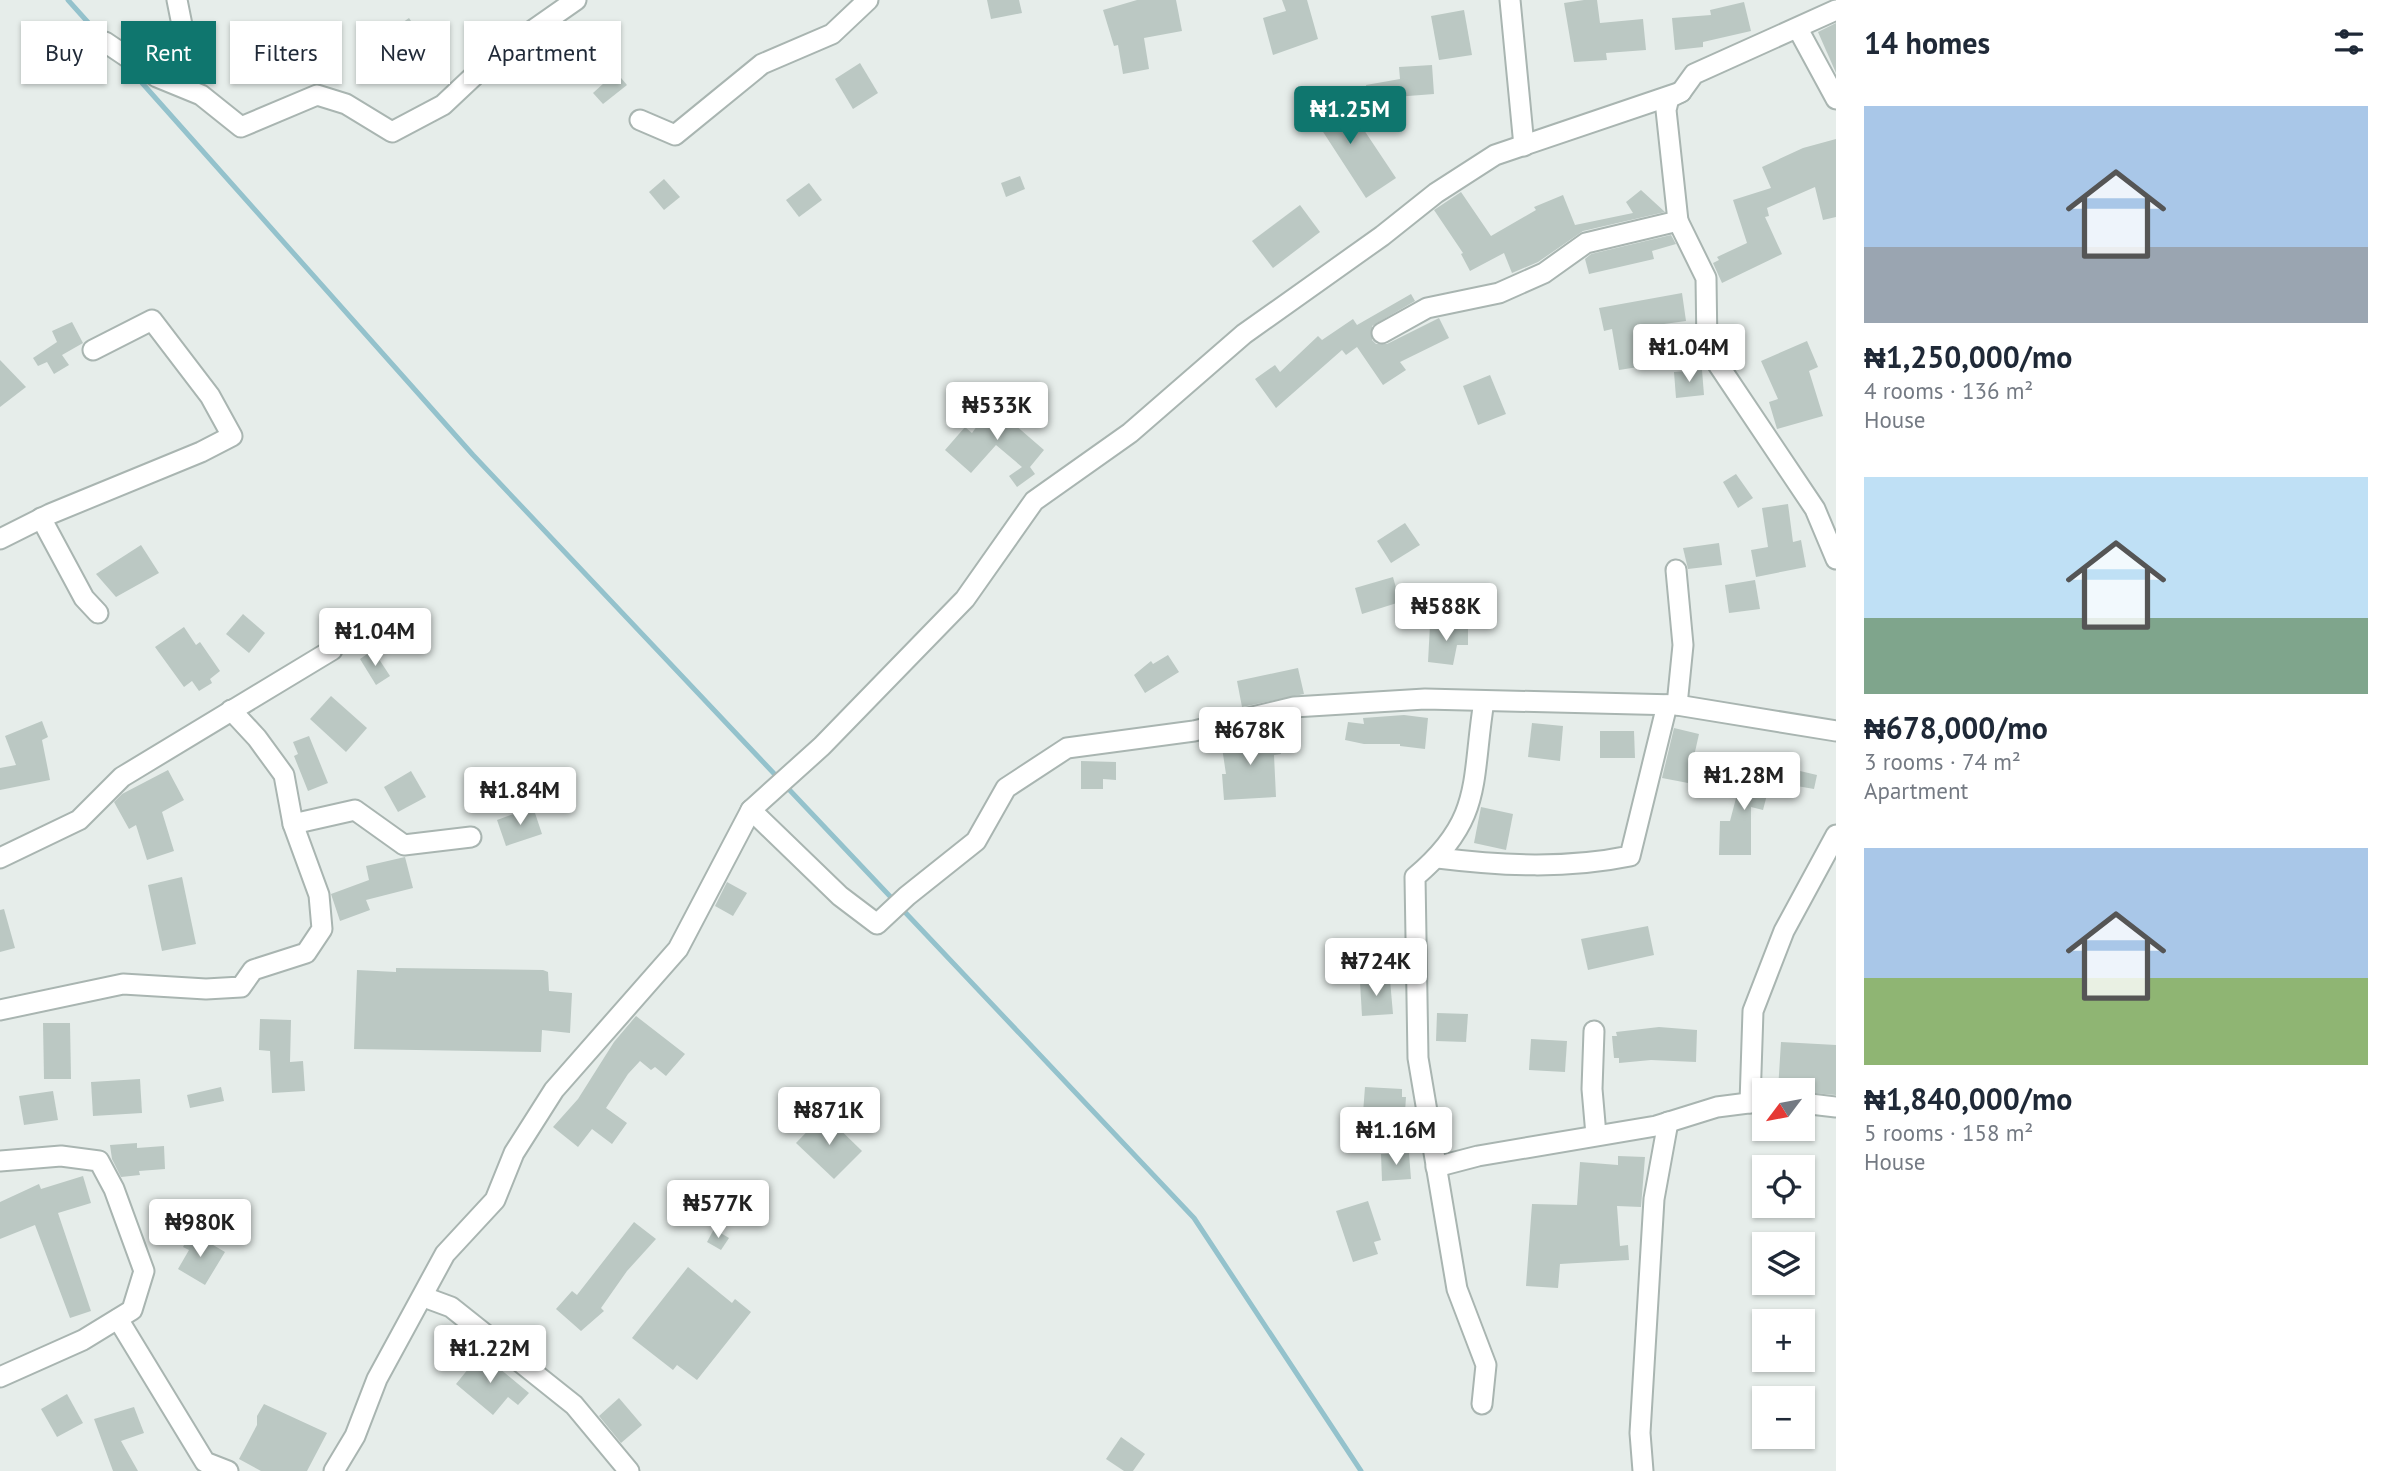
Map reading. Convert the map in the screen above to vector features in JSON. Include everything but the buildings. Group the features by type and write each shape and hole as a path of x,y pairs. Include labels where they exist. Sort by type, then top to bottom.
{"street":[{"path":"177,0 181,21"},
{"path":"107,43 157,77 201,94 241,127 317,95 346,104 392,132 443,105 494,58 576,0"},
{"path":"640,120 675,135 762,64 832,34 868,0"},
{"path":"1510,0 1524,146"},
{"path":"1836,10 1694,74 1681,92 1669,98 1666,110 1678,221 1706,278 1707,348 1815,509 1836,559"},
{"path":"1798,29 1836,99"},
{"path":"334,1471 355,1436 377,1379 424,1297 445,1254 495,1200 514,1153 554,1090 678,949 751,810 822,747 965,599 1034,501 1130,433 1244,334 1382,236 1436,193 1495,155 1681,92"},
{"path":"1382,333 1427,308 1499,293 1544,273 1586,243 1678,221"},
{"path":"0,539 41,519 201,453 232,436 211,396 152,320 93,350"},
{"path":"41,519 84,598 99,613"},
{"path":"1438,858 1492,864 1588,865 1630,856 1672,705 1683,645 1676,570"},
{"path":"0,858 79,820 122,777 332,650"},
{"path":"751,810 840,896 877,924 907,896 976,841 1006,788 1067,748 1194,731 1294,708 1425,699 1672,705 1836,731"},
{"path":"1482,1404 1486,1365 1457,1289 1418,1058 1414,924 1415,877 1438,858 1467,817 1475,783 1484,701"},
{"path":"0,1010 123,984 206,989 241,987 253,970 306,953 322,929 319,894 293,824 284,775 257,738 230,710"},
{"path":"293,824 355,810 404,845 471,836"},
{"path":"1756,1078 1753,1010 1784,931 1836,835"},
{"path":"1594,1031 1592,1089 1596,1135"},
{"path":"1436,1167 1668,1122 1717,1107 1752,1103"},
{"path":"1815,1105 1836,1107"},
{"path":"1643,1471 1640,1433 1654,1199 1668,1122"},
{"path":"0,1161 61,1156 99,1161 128,1224 144,1271 132,1310 83,1340 0,1377"},
{"path":"424,1297 451,1307 574,1405 629,1471"},
{"path":"118,1319 205,1462 228,1471"}],"waterway":[{"path":"68,0 87,21"},
{"path":"143,84 473,455 1194,1218 1361,1471"}]}
